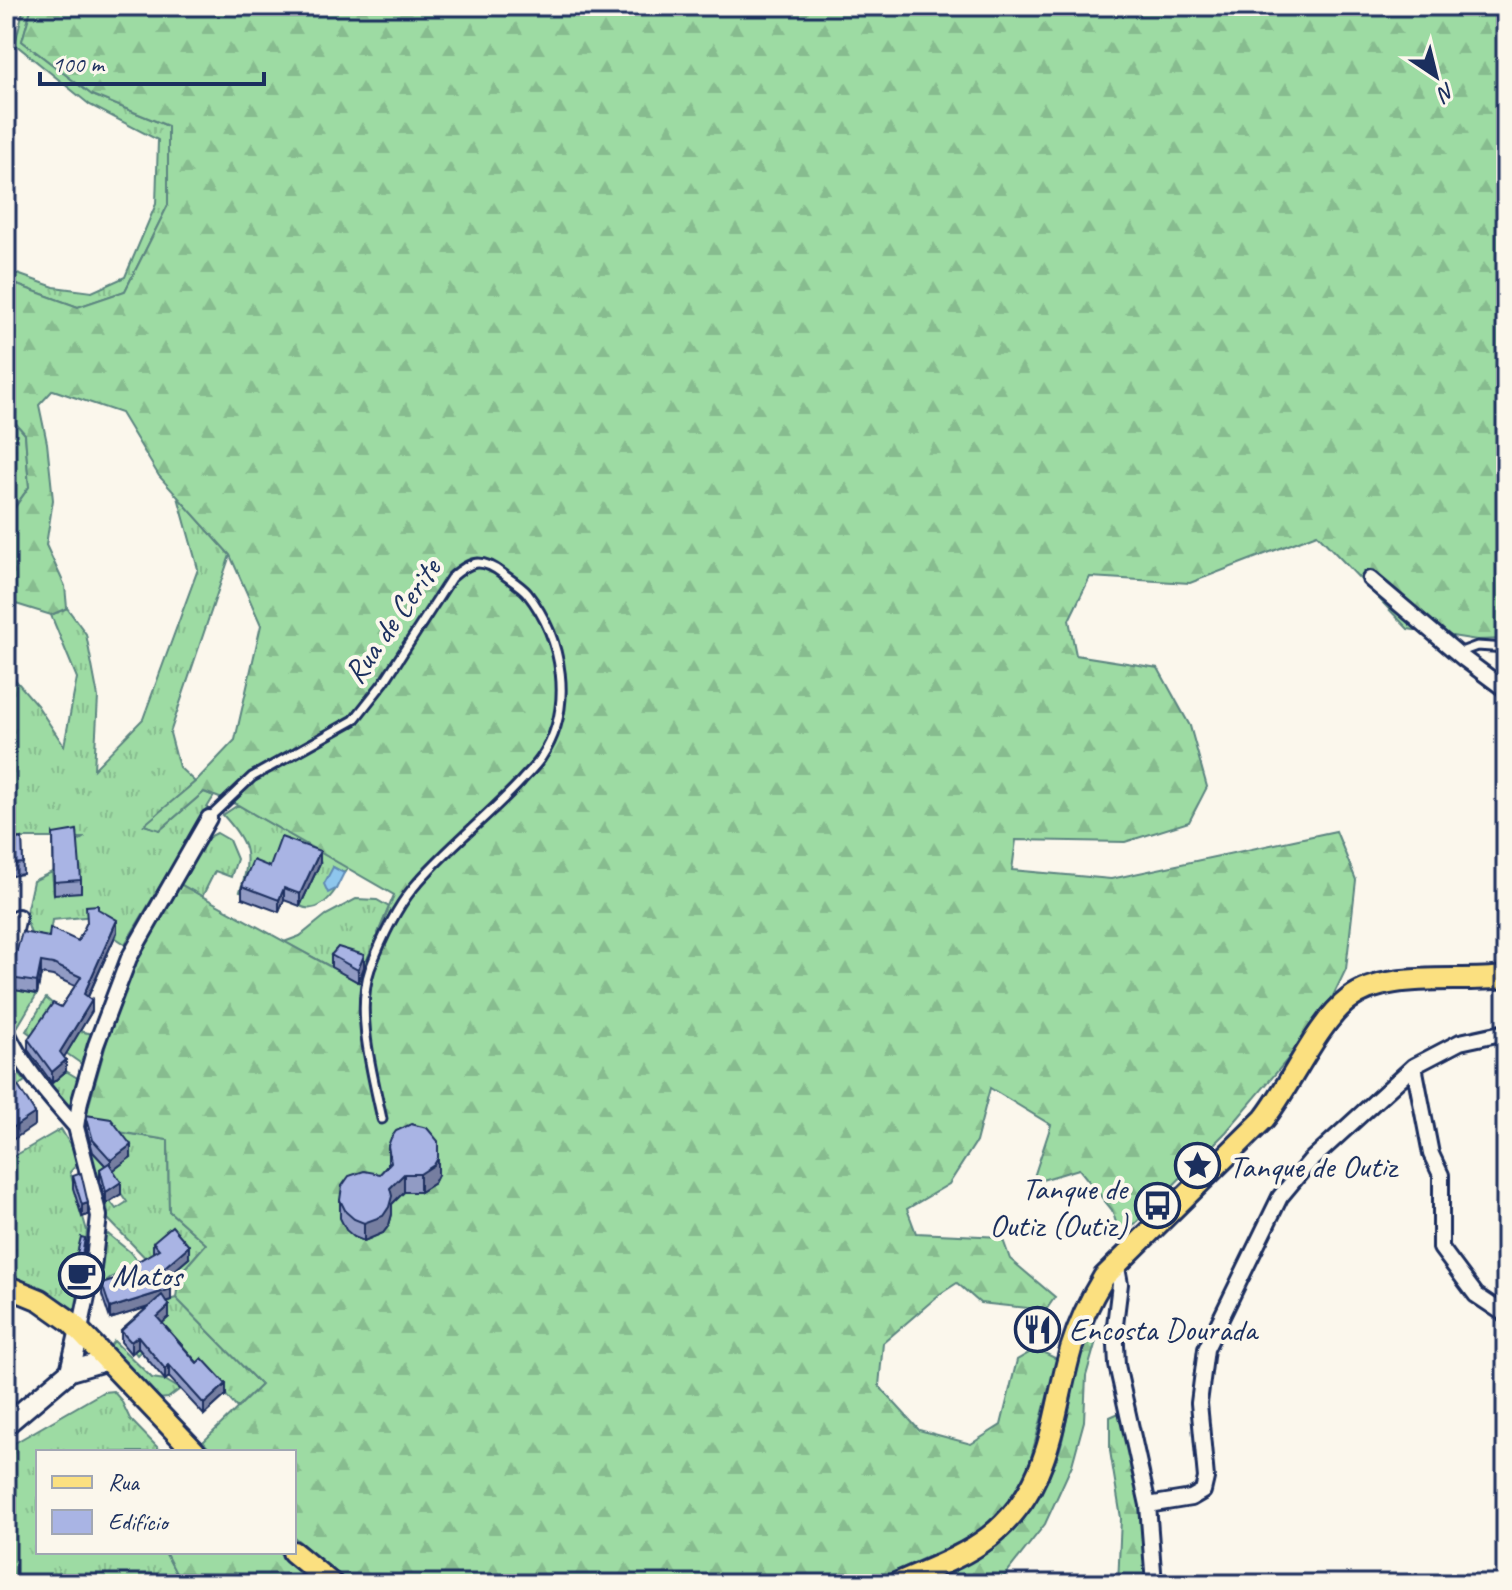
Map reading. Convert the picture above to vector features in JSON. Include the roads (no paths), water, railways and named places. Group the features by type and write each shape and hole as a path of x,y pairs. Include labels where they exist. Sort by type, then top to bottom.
{"main road":[{"path":"896,1584 973,1547 1003,1524 1022,1503 1047,1453 1071,1351 1082,1317 1095,1291 1116,1262 1264,1119 1326,1025 1348,999 1364,990 1391,983 1506,977"},
{"path":"6,1286 40,1300 80,1330 193,1450"},
{"path":"295,1554 332,1584"}],"street":[{"path":"1370,579 1506,690"},
{"name":"Rua de Cerite","path":"80,1330 95,1257 99,1216 76,1127 80,1101 96,1045 129,958 209,818"},
{"path":"6,968 18,917"},
{"name":"Rua de Cerite","path":"6,1030 17,1055 35,1080 76,1127"},
{"path":"1148,1505 1191,1498 1203,1491 1206,1478 1199,1403 1206,1349 1280,1197 1310,1161 1414,1066 1460,1042 1506,1032"},
{"path":"1414,1066 1431,1154 1441,1175 1441,1248 1476,1295 1506,1315"},
{"path":"1116,1262 1120,1284 1115,1325 1117,1365 1148,1505 1154,1584"},
{"path":"70,1371 80,1330"},
{"path":"6,1425 70,1371 108,1360"}],"lane":[{"name":"Rua de Cerite","path":"209,818 252,777 354,720 384,682 451,578 466,565 480,562 498,570 526,592 549,630 560,659 562,695 555,726 542,758 411,890 370,969 365,989 365,1013 371,1068 382,1119"},
{"path":"1458,653 1477,646 1506,648"}],"water":[{"path":"333,867 344,873 336,889 328,893 324,884"}],"place":[{"name":"Tanque de Outiz","path":"1198,1166"},
{"name":"Tanque de Outiz (Outiz)","path":"1158,1206"},
{"name":"Matos","path":"81,1275"},
{"name":"Encosta Dourada","path":"1038,1329"}]}
